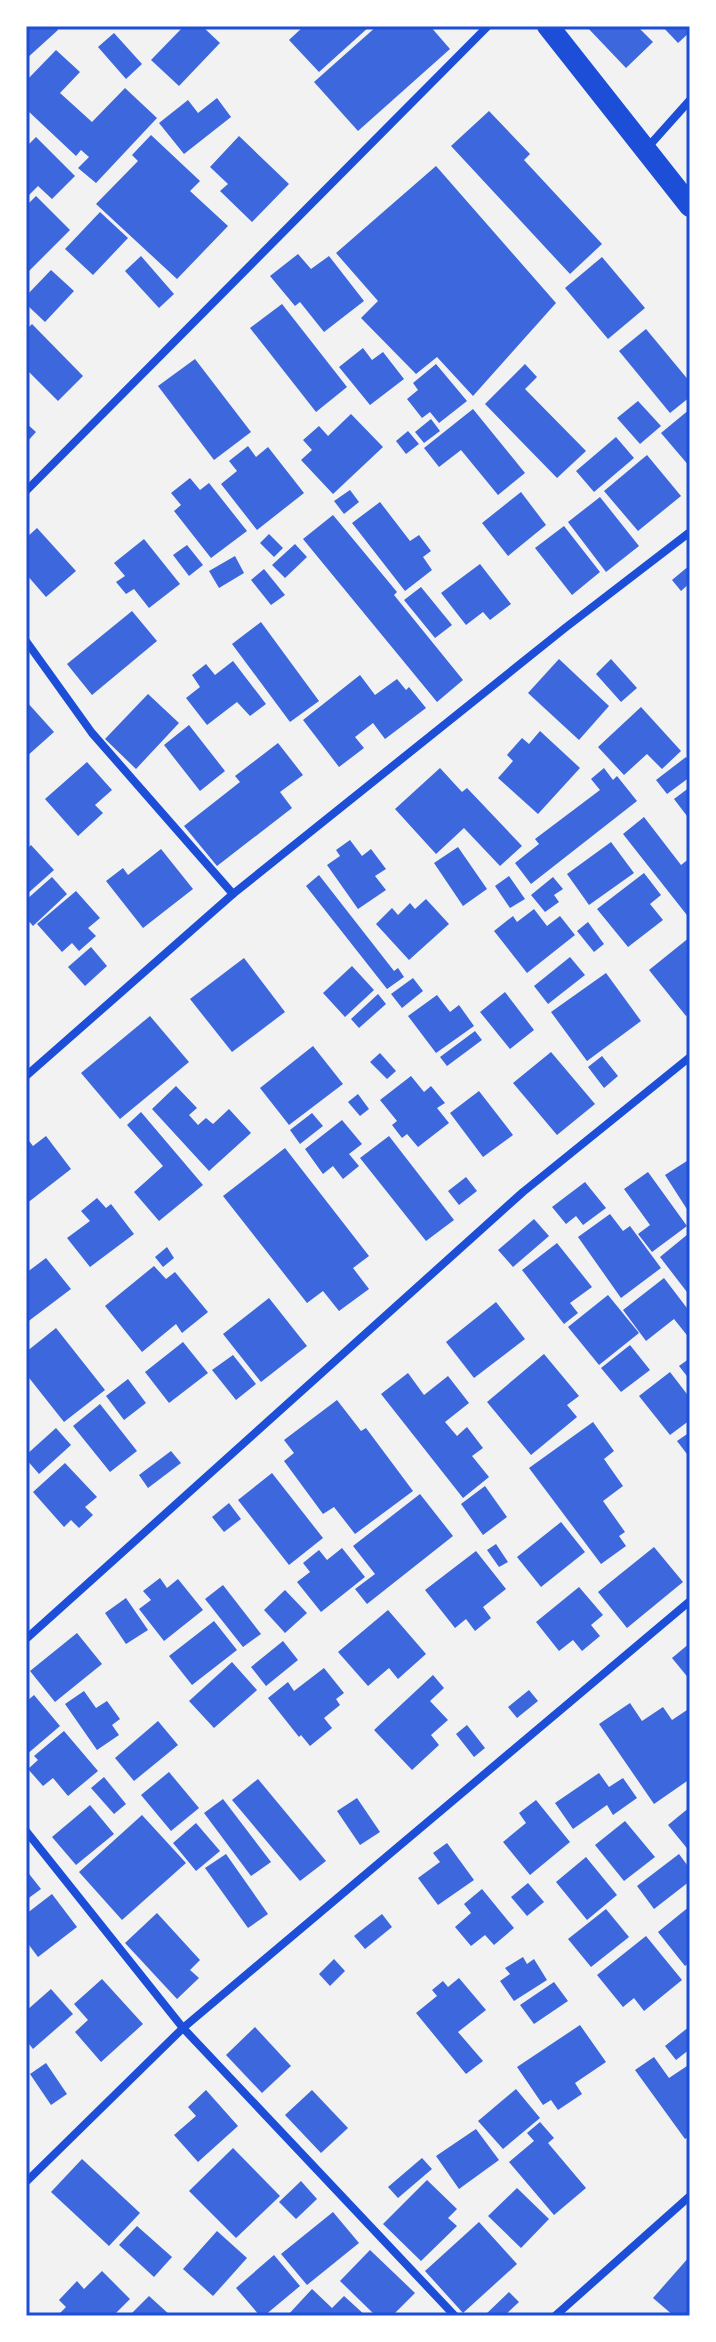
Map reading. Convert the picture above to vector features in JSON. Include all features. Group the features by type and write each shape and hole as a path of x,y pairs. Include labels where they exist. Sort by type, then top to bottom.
{"highway":[{"path":"548,26 690,206"}],"street":[{"path":"26,491 488,26"},
{"path":"645,149 690,100"},
{"path":"26,1076 233,894 690,532"},
{"path":"26,641 92,733 233,894"},
{"path":"26,1639 523,1192 690,1057"},
{"path":"26,2182 183,2028 690,1601"},
{"path":"26,1831 183,2028 455,2316"},
{"path":"555,2316 690,2196"}],"building":[{"path":"26,26 55,26 58,30 26,59"},
{"path":"184,26 202,26 220,43 179,86 151,60"},
{"path":"304,26 370,26 319,72 289,40"},
{"path":"377,26 430,26 450,49 358,131 314,82"},
{"path":"586,26 637,26 653,42 626,68"},
{"path":"662,26 690,26 690,32 678,43"},
{"path":"114,33 142,64 126,79 98,47"},
{"path":"56,50 80,72 60,93 92,122 125,88 157,118 96,183 78,168 89,157 81,150 76,156 26,109 26,81"},
{"path":"217,98 231,117 184,154 159,123 188,100 198,113"},
{"path":"489,111 530,154 524,160 602,244 570,274 451,146"},
{"path":"151,135 200,181 190,191 228,226 177,279 96,204 138,161 132,155"},
{"path":"239,136 289,184 252,222 220,191 228,184 210,167"},
{"path":"36,137 75,176 52,199 38,186 29,195 26,192 26,147"},
{"path":"436,166 556,303 473,396 437,357 416,374 361,318 378,301 336,253"},
{"path":"36,196 70,230 26,274 26,206"},
{"path":"100,212 128,238 93,275 65,249"},
{"path":"298,254 311,269 329,256 364,301 324,332 300,302 295,306 270,276"},
{"path":"141,256 174,294 159,308 125,271"},
{"path":"602,257 645,308 608,339 565,288"},
{"path":"51,270 74,291 45,322 26,304 26,296"},
{"path":"282,304 347,387 316,412 250,328"},
{"path":"32,324 83,376 58,401 26,369 26,330"},
{"path":"646,329 690,382 690,397 670,413 619,351"},
{"path":"363,348 372,360 383,352 404,379 370,405 339,367"},
{"path":"195,359 251,432 214,460 158,386"},
{"path":"436,364 467,401 439,423 430,412 422,418 407,399 418,390 413,383"},
{"path":"525,364 537,377 525,389 586,451 557,478 485,404"},
{"path":"638,401 661,426 640,444 617,418"},
{"path":"473,409 525,473 498,495 461,450 439,467 424,448"},
{"path":"690,409 690,467 661,433"},
{"path":"351,414 383,447 333,494 301,460 312,450 303,440 319,426 328,436"},
{"path":"431,419 440,431 424,443 415,432"},
{"path":"26,423 36,432 26,443"},
{"path":"408,431 419,444 406,454 396,441"},
{"path":"616,437 634,458 594,492 576,471"},
{"path":"248,446 256,457 268,447 304,493 257,530 221,484 237,471 229,461"},
{"path":"647,455 681,496 638,531 604,491"},
{"path":"190,478 200,490 209,483 247,531 211,558 174,511 181,505 171,493"},
{"path":"350,490 359,502 344,514 334,501"},
{"path":"521,492 546,525 508,556 482,523"},
{"path":"600,497 639,546 606,572 568,522"},
{"path":"380,502 410,541 419,535 431,551 423,557 432,570 405,591 352,523"},
{"path":"333,515 397,592 394,595 463,680 437,702 303,539"},
{"path":"564,526 600,572 572,595 535,548"},
{"path":"37,528 76,571 46,597 26,574 26,538"},
{"path":"269,534 283,548 274,557 260,543"},
{"path":"144,539 180,584 149,608 134,589 126,594 116,582 125,576 114,563"},
{"path":"295,544 307,557 285,578 272,565"},
{"path":"187,545 203,565 189,576 173,555"},
{"path":"235,556 244,573 219,588 209,571"},
{"path":"480,564 511,604 490,620 483,612 466,625 441,593"},
{"path":"690,565 690,583 681,591 672,580"},
{"path":"264,569 285,595 271,605 251,580"},
{"path":"421,587 452,625 435,638 404,600"},
{"path":"132,611 157,641 92,695 67,664"},
{"path":"261,622 319,701 290,722 232,644"},
{"path":"559,659 609,706 579,740 528,693"},
{"path":"611,659 637,688 621,702 596,674"},
{"path":"233,661 266,704 250,716 237,702 207,725 186,698 200,687 192,675 206,664 215,675"},
{"path":"360,675 375,695 397,679 406,690 409,687 426,708 385,739 373,723 355,737 364,748 339,767 303,720"},
{"path":"148,694 179,723 136,769 105,739"},
{"path":"26,701 54,732 26,757"},
{"path":"641,707 681,751 662,769 647,754 624,775 598,747"},
{"path":"189,725 225,771 200,791 164,745"},
{"path":"540,731 580,768 538,814 498,778 513,761 507,755 522,738 529,744"},
{"path":"278,743 303,775 280,792 292,808 217,866 184,826 240,782 235,776"},
{"path":"686,757 690,762 690,777 667,794 656,780"},
{"path":"87,762 112,790 95,805 103,813 78,836 45,799"},
{"path":"440,768 462,792 467,788 522,846 500,866 464,828 436,854 395,809"},
{"path":"604,768 613,780 617,776 637,801 531,884 515,863 539,844 535,839 600,790 591,779"},
{"path":"690,787 690,820 674,799"},
{"path":"644,817 681,865 690,858 690,919 623,834"},
{"path":"350,840 362,856 371,849 386,869 375,876 386,890 358,909 327,865 340,856 336,850"},
{"path":"611,842 634,873 589,905 567,874"},
{"path":"31,845 54,870 26,895 26,850"},
{"path":"458,847 487,889 463,906 434,863"},
{"path":"161,849 193,889 143,928 106,881 123,868 128,875"},
{"path":"644,873 661,895 650,904 663,920 628,947 597,909"},
{"path":"319,875 394,971 398,968 404,977 387,989 306,886"},
{"path":"509,876 525,899 510,908 495,886"},
{"path":"52,877 67,894 33,926 26,918 26,900"},
{"path":"553,877 563,889 554,895 559,902 545,912 531,895"},
{"path":"76,891 100,918 88,928 96,936 79,951 72,943 62,952 37,924"},
{"path":"426,899 449,924 409,960 376,924 392,908 398,915 410,903 415,909"},
{"path":"534,909 547,926 560,916 575,935 527,973 494,931 513,916 517,922"},
{"path":"588,922 604,944 594,952 577,931"},
{"path":"690,937 690,1013 686,1016 649,970"},
{"path":"91,947 107,966 85,986 68,967"},
{"path":"570,957 585,975 548,1004 534,986"},
{"path":"244,958 285,1012 232,1052 190,999"},
{"path":"352,966 374,990 345,1017 323,993"},
{"path":"606,973 641,1021 587,1061 551,1012"},
{"path":"413,978 423,991 402,1008 391,994"},
{"path":"505,992 534,1030 510,1049 480,1012"},
{"path":"378,994 386,1004 359,1028 351,1019"},
{"path":"437,995 450,1012 459,1005 474,1026 436,1053 408,1016"},
{"path":"150,1016 189,1062 120,1119 81,1073"},
{"path":"475,1031 482,1040 447,1066 440,1057"},
{"path":"313,1046 343,1084 289,1125 260,1088"},
{"path":"551,1052 595,1104 557,1135 513,1083"},
{"path":"380,1053 396,1071 387,1079 370,1062"},
{"path":"602,1056 618,1076 604,1088 588,1067"},
{"path":"411,1076 424,1092 431,1086 445,1103 437,1108 449,1123 418,1147 407,1134 402,1138 392,1125 397,1121 380,1100"},
{"path":"176,1086 197,1108 189,1115 198,1125 206,1118 213,1124 229,1109 251,1133 209,1171 152,1109"},
{"path":"479,1091 513,1135 483,1157 450,1113"},
{"path":"358,1094 369,1109 360,1116 348,1102"},
{"path":"141,1112 203,1185 159,1221 134,1192 163,1166 127,1125"},
{"path":"312,1113 323,1126 300,1144 290,1130"},
{"path":"342,1120 362,1144 349,1154 359,1166 343,1179 333,1166 323,1174 305,1149"},
{"path":"46,1136 71,1169 26,1204 26,1137 33,1146"},
{"path":"389,1136 454,1220 426,1241 360,1158"},
{"path":"285,1148 369,1256 353,1268 369,1289 339,1311 323,1291 307,1303 223,1196"},
{"path":"690,1159 690,1214 665,1175"},
{"path":"648,1172 687,1226 652,1252 638,1234 650,1225 624,1189"},
{"path":"466,1177 477,1191 459,1205 448,1191"},
{"path":"585,1182 606,1208 583,1225 576,1216 566,1224 552,1207"},
{"path":"97,1198 106,1208 111,1204 134,1234 90,1267 67,1238 90,1221 81,1211"},
{"path":"610,1214 623,1231 630,1226 661,1268 621,1298 578,1237"},
{"path":"534,1219 549,1236 513,1267 498,1250"},
{"path":"688,1234 690,1236 690,1296 660,1257"},
{"path":"557,1243 592,1287 570,1303 578,1313 564,1324 522,1270"},
{"path":"167,1247 174,1258 163,1267 155,1257"},
{"path":"46,1258 71,1289 26,1323 26,1273"},
{"path":"154,1266 166,1279 175,1272 208,1312 182,1333 176,1324 142,1352 105,1306"},
{"path":"664,1278 690,1312 690,1339 674,1319 646,1341 623,1310"},
{"path":"608,1295 639,1333 599,1365 568,1327"},
{"path":"269,1298 307,1346 261,1382 223,1334"},
{"path":"496,1302 525,1339 474,1378 446,1342"},
{"path":"56,1328 105,1390 64,1422 26,1374 26,1352"},
{"path":"183,1342 208,1373 169,1403 145,1372"},
{"path":"630,1345 650,1370 621,1392 601,1368"},
{"path":"544,1354 579,1396 567,1405 577,1417 531,1455 487,1402"},
{"path":"233,1355 256,1384 236,1400 212,1370"},
{"path":"690,1358 690,1380 679,1366"},
{"path":"670,1372 690,1398 690,1420 670,1435 639,1396"},
{"path":"408,1373 424,1395 448,1376 469,1403 445,1422 457,1436 467,1427 483,1448 472,1456 489,1477 463,1498 381,1394"},
{"path":"128,1379 146,1403 124,1420 106,1396"},
{"path":"337,1400 361,1431 366,1428 413,1491 355,1534 334,1507 323,1514 284,1461 294,1453 284,1440"},
{"path":"100,1404 137,1451 110,1472 73,1426"},
{"path":"593,1422 614,1451 604,1459 623,1486 603,1501 625,1532 619,1536 626,1546 601,1564 529,1468"},
{"path":"56,1428 71,1445 39,1474 26,1455"},
{"path":"690,1432 690,1458 677,1441"},
{"path":"171,1451 181,1463 148,1488 139,1475"},
{"path":"65,1463 97,1497 85,1507 93,1515 79,1528 71,1520 64,1527 33,1492"},
{"path":"272,1473 323,1538 289,1565 238,1500"},
{"path":"485,1486 507,1517 483,1535 461,1504"},
{"path":"420,1494 453,1536 367,1604 355,1589 375,1574 353,1546"},
{"path":"229,1503 241,1519 224,1532 212,1517"},
{"path":"561,1522 585,1552 541,1587 517,1557"},
{"path":"496,1544 508,1562 499,1567 487,1550"},
{"path":"654,1547 683,1582 627,1628 598,1592"},
{"path":"342,1548 365,1577 321,1612 297,1582 310,1572 303,1563 319,1550 327,1560"},
{"path":"476,1551 506,1589 483,1607 491,1618 475,1631 466,1619 455,1628 425,1590"},
{"path":"160,1578 167,1588 178,1579 203,1610 164,1641 139,1609 151,1600 143,1591"},
{"path":"223,1585 261,1634 243,1647 205,1599"},
{"path":"579,1587 603,1615 591,1625 600,1636 582,1651 573,1640 559,1651 536,1622"},
{"path":"285,1590 307,1613 285,1633 264,1610"},
{"path":"126,1598 148,1630 126,1644 105,1613"},
{"path":"388,1610 426,1654 398,1679 389,1668 368,1686 338,1652"},
{"path":"214,1621 237,1650 192,1685 169,1656"},
{"path":"77,1633 102,1664 55,1702 30,1671"},
{"path":"283,1641 298,1660 266,1686 251,1667"},
{"path":"690,1643 690,1680 672,1658"},
{"path":"232,1662 257,1690 214,1728 189,1701"},
{"path":"324,1668 344,1693 336,1699 340,1705 324,1718 332,1728 310,1746 268,1698 288,1682 294,1691"},
{"path":"433,1675 444,1688 430,1701 448,1720 431,1735 439,1745 412,1770 374,1730"},
{"path":"529,1690 538,1701 517,1718 508,1707"},
{"path":"84,1691 96,1708 107,1701 120,1719 112,1725 119,1735 97,1750 65,1704"},
{"path":"34,1695 60,1726 26,1755 26,1702"},
{"path":"630,1703 642,1721 663,1707 672,1720 690,1708 690,1779 654,1804 599,1724"},
{"path":"158,1721 178,1745 134,1781 115,1758"},
{"path":"467,1725 485,1748 474,1757 456,1734"},
{"path":"64,1731 98,1771 68,1796 53,1778 43,1786 28,1769 38,1760 34,1756"},
{"path":"169,1772 199,1808 171,1831 141,1795"},
{"path":"599,1773 609,1787 623,1778 637,1798 613,1815 607,1805 573,1829 555,1803"},
{"path":"104,1777 126,1804 114,1814 91,1788"},
{"path":"258,1779 326,1861 300,1881 232,1800"},
{"path":"357,1798 380,1832 360,1845 337,1811"},
{"path":"223,1799 271,1862 251,1876 204,1813"},
{"path":"536,1800 570,1842 530,1875 503,1842 526,1823 519,1813"},
{"path":"90,1805 114,1834 76,1865 52,1837"},
{"path":"690,1807 690,1852 668,1825"},
{"path":"142,1815 186,1863 122,1920 79,1872"},
{"path":"625,1821 655,1857 624,1881 595,1845"},
{"path":"196,1823 220,1851 196,1871 173,1843"},
{"path":"447,1843 474,1880 438,1905 418,1878 440,1862 433,1853"},
{"path":"226,1854 268,1914 248,1928 205,1868"},
{"path":"679,1854 690,1869 690,1881 654,1909 637,1886"},
{"path":"586,1857 617,1895 587,1920 556,1882"},
{"path":"26,1870 41,1889 26,1900"},
{"path":"528,1883 544,1902 527,1916 511,1897"},
{"path":"482,1889 514,1928 494,1945 485,1935 471,1946 455,1927 471,1913 464,1904"},
{"path":"52,1894 77,1927 38,1957 26,1941 26,1914"},
{"path":"690,1906 690,1962 685,1966 658,1932"},
{"path":"606,1909 629,1937 591,1967 568,1939"},
{"path":"157,1913 200,1960 190,1970 199,1978 177,1999 125,1943"},
{"path":"382,1914 392,1927 365,1949 354,1936"},
{"path":"646,1936 682,1980 644,2011 634,1998 623,2007 597,1975"},
{"path":"523,1957 527,1964 534,1959 547,1980 514,2001 500,1981 510,1974 505,1968"},
{"path":"334,1959 345,1971 330,1986 319,1974"},
{"path":"459,1978 486,2010 458,2032 483,2061 466,2074 416,2013 437,1996 432,1990 443,1981 448,1987"},
{"path":"102,1979 143,2024 101,2062 75,2032 88,2020 74,2004"},
{"path":"554,1982 568,2001 534,2024 520,2005"},
{"path":"51,1989 73,2014 33,2049 26,2040 26,2011"},
{"path":"580,2025 606,2062 575,2083 582,2094 558,2110 551,2100 543,2105 517,2067"},
{"path":"690,2026 690,2049 676,2060 665,2046"},
{"path":"255,2027 291,2066 262,2093 226,2055"},
{"path":"654,2057 669,2078 687,2066 690,2069 690,2136 685,2139 635,2070"},
{"path":"46,2063 67,2094 51,2105 30,2074"},
{"path":"516,2089 540,2118 503,2149 478,2121"},
{"path":"206,2090 238,2126 198,2162 174,2135 196,2116 188,2107"},
{"path":"312,2090 348,2128 321,2153 285,2115"},
{"path":"540,2122 554,2138 548,2143 586,2188 554,2215 509,2162 534,2141 527,2133"},
{"path":"476,2129 499,2160 459,2189 436,2156"},
{"path":"233,2148 280,2196 236,2238 189,2191"},
{"path":"422,2158 432,2169 398,2198 388,2187"},
{"path":"82,2159 140,2213 109,2246 51,2192"},
{"path":"427,2180 457,2209 448,2218 457,2226 421,2261 383,2224"},
{"path":"301,2181 317,2199 296,2219 279,2202"},
{"path":"517,2188 549,2219 521,2248 488,2216"},
{"path":"333,2212 359,2243 307,2285 281,2254"},
{"path":"479,2222 517,2264 463,2313 425,2271"},
{"path":"137,2226 172,2257 154,2277 119,2245"},
{"path":"217,2231 247,2258 213,2296 183,2269"},
{"path":"370,2250 415,2293 392,2316 376,2316 340,2281"},
{"path":"274,2255 300,2286 260,2316 236,2288"},
{"path":"690,2256 690,2316 674,2316 653,2298"},
{"path":"102,2271 130,2299 113,2316 57,2316 66,2307 59,2300 77,2281 84,2289"},
{"path":"312,2289 332,2308 344,2296 366,2316 287,2316"},
{"path":"509,2292 519,2302 504,2316 484,2316"},
{"path":"149,2296 171,2316 136,2316 132,2313"}]}
